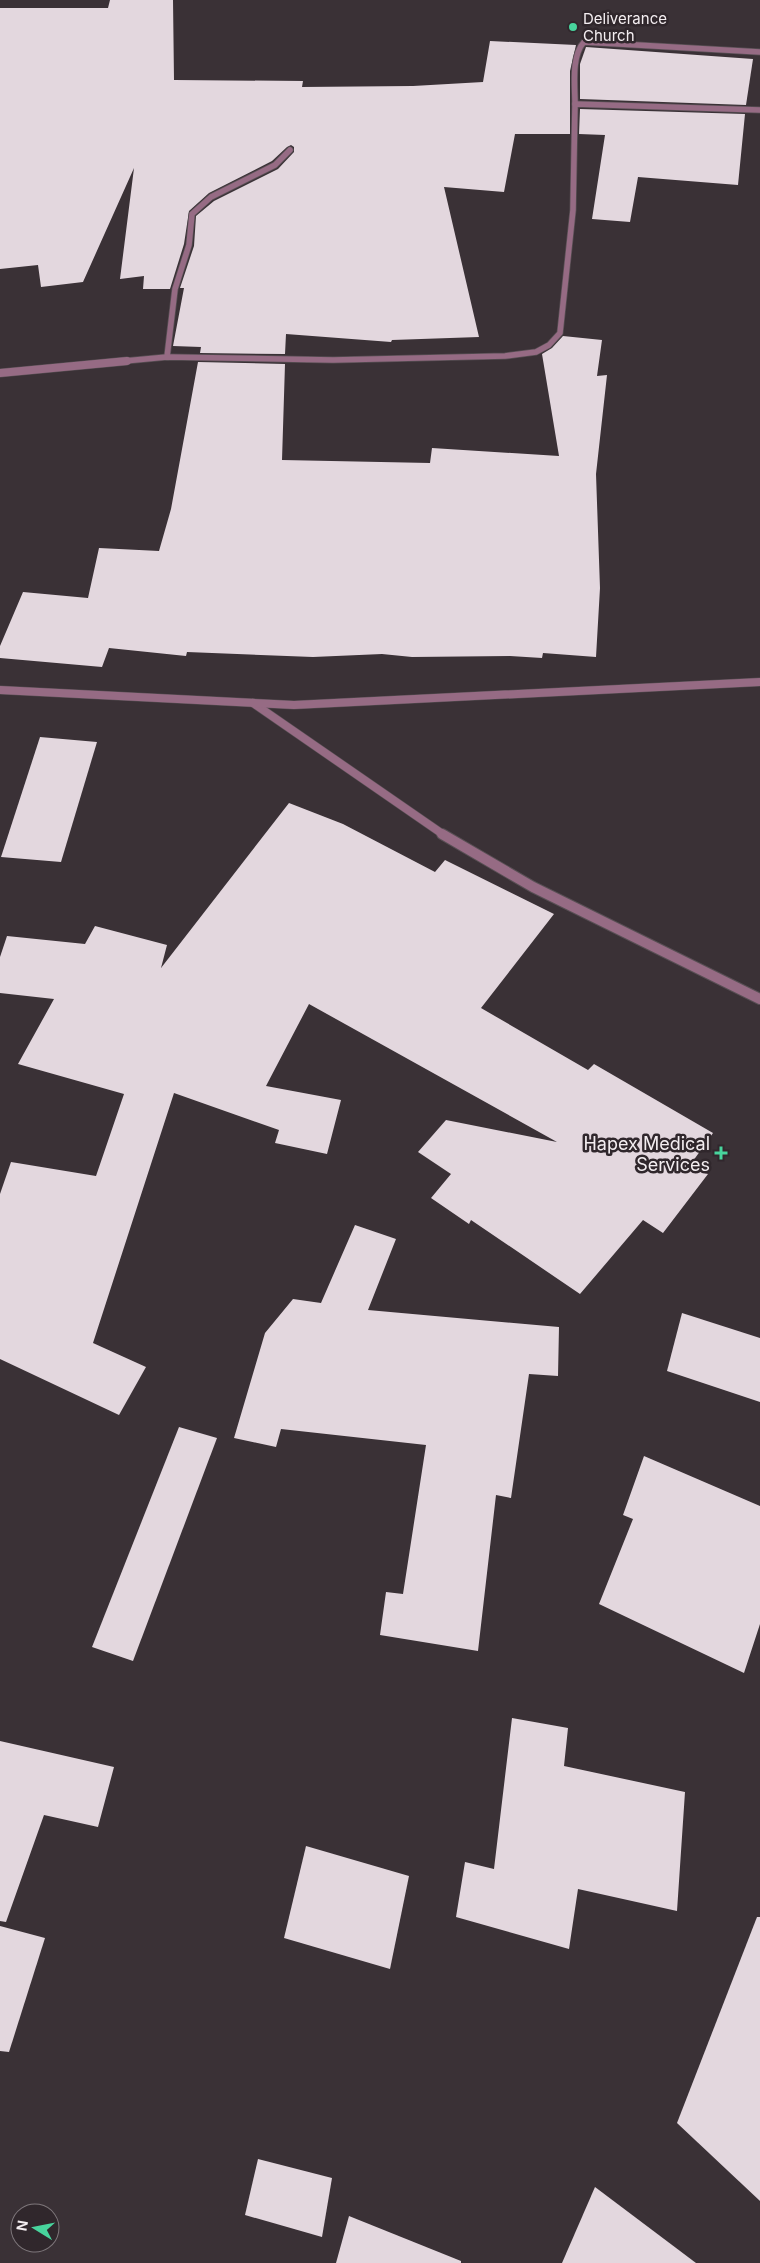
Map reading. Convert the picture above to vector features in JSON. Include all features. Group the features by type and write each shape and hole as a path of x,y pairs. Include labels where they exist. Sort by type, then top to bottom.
{"street":[{"path":"0,373 167,357 334,360 505,356 536,352 549,345 560,333 573,210 574,84 580,44 584,42 760,52"},
{"path":"575,104 760,110"},
{"path":"167,357 175,289 189,245 192,214 210,197 275,164 290,150"},
{"path":"0,690 294,705 760,682"},
{"path":"253,703 451,840 533,887 760,998"}],"building":[{"path":"110,0 173,0 174,80 303,81 302,87 413,86 483,82 490,41 576,45 570,71 570,134 515,134 504,192 444,187 479,337 392,340 391,342 286,334 285,354 200,353 201,347 173,346 184,288 180,288 194,246 196,216 214,201 278,169 294,152 294,147 291,145 272,161 209,193 189,211 184,244 170,289 143,289 144,276 120,279 134,168 83,282 41,287 38,265 0,269 0,8 108,8"},
{"path":"586,47 753,59 746,105 580,99 580,64"},
{"path":"580,109 745,114 738,185 638,177 630,222 592,219 605,135 579,134"},
{"path":"563,336 602,340 597,376 607,375 596,474 600,588 596,657 543,653 542,658 510,656 412,657 382,654 313,657 187,652 186,656 109,648 102,667 0,658 0,646 23,592 88,598 99,548 159,551 171,509 198,362 285,364 282,460 430,463 432,448 559,456 542,354 552,348"},
{"path":"40,737 97,742 61,862 1,857"},
{"path":"289,803 343,824 435,872 445,860 554,914 481,1008 588,1070 594,1064 713,1133 688,1168 708,1174 663,1233 643,1220 580,1294 471,1220 469,1224 431,1198 451,1174 418,1152 446,1120 557,1142 309,1004 266,1086 341,1100 327,1154 275,1143 279,1130 174,1093 93,1343 146,1367 119,1415 0,1359 0,1194 11,1162 96,1176 124,1094 18,1064 54,999 0,993 0,957 7,936 85,944 95,926 167,945 161,968"},
{"path":"355,1225 396,1239 368,1310 559,1327 558,1376 529,1374 511,1498 496,1495 478,1651 380,1635 386,1592 403,1594 426,1445 281,1429 276,1447 234,1438 265,1333 293,1299 321,1303"},
{"path":"682,1313 760,1338 760,1402 667,1371"},
{"path":"179,1427 217,1438 133,1661 92,1647"},
{"path":"644,1456 760,1506 760,1624 744,1673 599,1604 633,1519 623,1515"},
{"path":"512,1718 568,1728 564,1766 685,1792 677,1911 578,1889 569,1949 456,1917 465,1862 494,1869"},
{"path":"0,1741 114,1767 98,1827 44,1815 6,1922 0,1921"},
{"path":"306,1846 409,1876 390,1969 284,1938"},
{"path":"757,1917 760,1917 760,2201 677,2123"},
{"path":"0,1926 45,1938 9,2052 0,2051"},
{"path":"258,2159 332,2178 322,2237 245,2215"},
{"path":"595,2187 696,2263 562,2263"},
{"path":"349,2216 461,2261 461,2263 336,2263"}],"place":[{"name":"Deliverance Church","path":"573,27"},
{"name":"Hapex Medical Services","path":"721,1153"}]}
